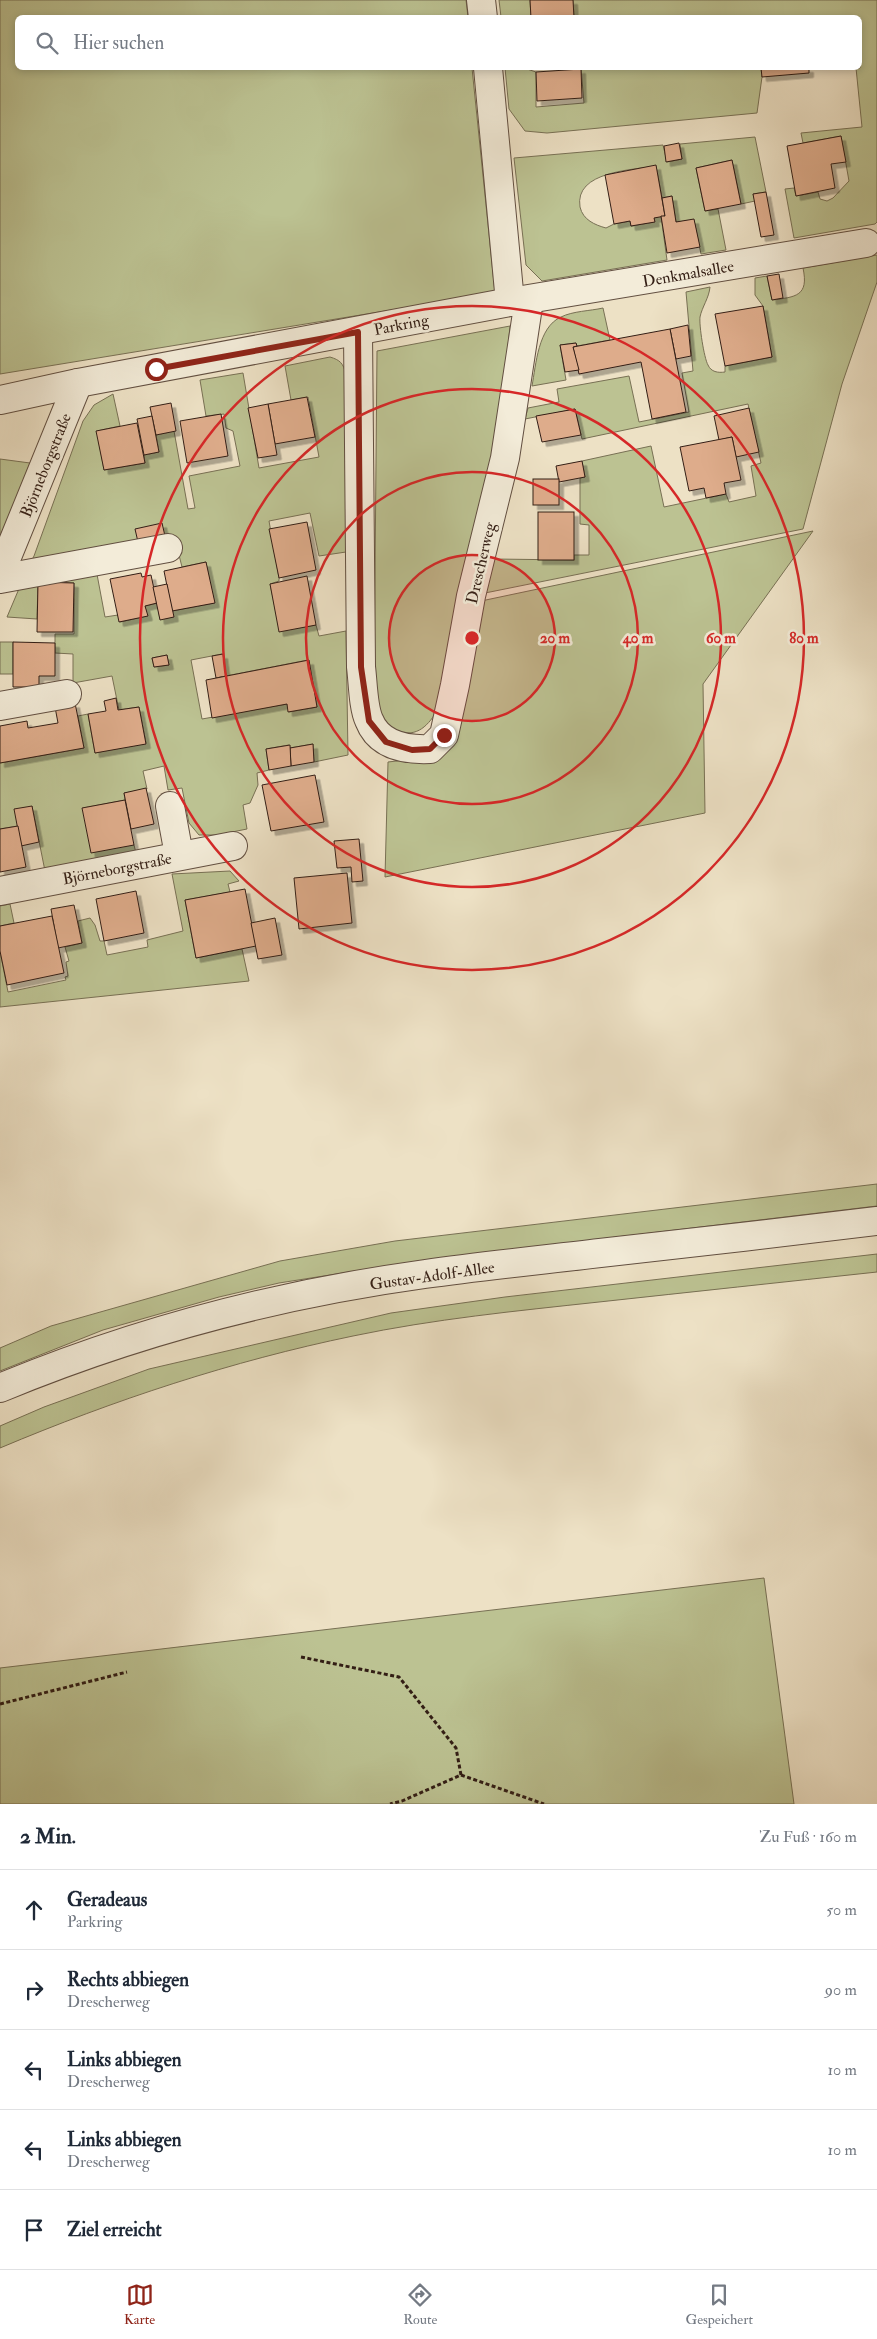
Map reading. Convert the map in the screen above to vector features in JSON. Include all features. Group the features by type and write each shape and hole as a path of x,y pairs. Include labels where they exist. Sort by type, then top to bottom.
{"street":[{"path":"481,0 483,15"},
{"path":"488,70 520,301"},
{"name":"Denkmalsallee","path":"520,301 866,243"},
{"name":"Drescherweg","path":"358,332 361,667 369,721 386,742 412,750 430,749 444,735 471,596 505,458 520,301"},
{"name":"Parkring","path":"0,400 78,383 520,301"},
{"name":"Björneborgstraße","path":"0,574 78,383"},
{"path":"0,579 168,548"},
{"path":"0,706 67,694"},
{"path":"170,806 179,855"},
{"name":"Björneborgstraße","path":"0,891 233,846"},
{"name":"Gustav-Adolf-Allee","path":"0,1388 49,1368 147,1334 249,1308 336,1289 424,1274 877,1221"}],"path":[{"path":"301,1657 399,1677 456,1748 461,1775"},
{"path":"0,1704 127,1672"},
{"path":"390,1804 402,1801 461,1775 544,1804"}],"green space":[{"path":"0,0 466,0 468,15 15,15 15,70 472,70 495,293 0,374"},
{"path":"499,0 530,0 531,15 501,15"},
{"path":"573,0 877,0 877,222 875,224 794,238 785,189 794,188 796,196 818,192 820,199 827,201 833,198 849,181 841,136 803,143 801,133 862,127 856,70 862,70 862,15 574,15"},
{"path":"505,70 530,70 536,72 536,107 584,103 581,70 761,70 757,113 547,133 525,131 509,109"},
{"path":"755,137 766,192 753,194 755,201 741,204 732,160 696,168 705,211 718,209 726,250 701,254 694,220 676,222 672,196 662,198 656,166 620,171 595,179 586,186 581,195 580,207 587,219 606,228 614,224 630,221 631,226 654,222 654,218 661,216 667,260 542,281 526,265 514,158 663,145 667,162 682,159 680,144"},
{"path":"877,255 877,282 842,384 803,529 485,593 493,559 574,560 574,555 589,555 589,525 580,524 580,478 585,477 582,461 651,446 664,507 726,494 729,502 756,496 751,466 761,463 748,404 582,439 575,409 525,419 528,408 559,402 557,389 629,376 639,422 689,412 682,373 693,371 686,292 710,287 700,317 702,341 709,367 715,372 725,372 725,366 772,357 763,306 755,295 755,278 767,276 772,300 788,298 802,290 804,284 803,268"},
{"path":"603,308 610,340 577,346 576,343 560,345 566,380 532,386 539,347 547,329 553,322 571,313"},
{"path":"510,326 500,430 438,709 422,729 411,733 396,731 383,720 374,690 377,351"},
{"path":"330,357 341,362 346,374 346,552 319,556 310,513 269,521 279,578 279,581 270,584 280,631 316,625 319,636 346,631 348,755 314,762 313,744 290,748 289,745 266,749 269,770 257,773 258,785 250,803 243,805 247,829 217,835 199,835 189,823 182,788 168,790 164,766 143,771 147,789 124,793 125,800 83,808 134,845 136,853 45,871 32,806 18,826 0,829 0,763 84,748 78,716 88,714 95,753 146,743 139,707 119,710 112,676 73,683 73,654 55,653 55,634 74,634 74,583 38,582 37,619 7,617 21,584 96,569 105,617 118,615 120,622 147,616 145,606 157,603 160,619 173,617 172,611 214,603 206,562 182,567 175,539 26,571 34,556 83,421 94,405 113,394 120,426 97,431 104,470 145,463 144,455 159,452 156,435 174,431 188,509 195,508 189,476 240,466 233,431 226,428 224,414 206,416 200,380 243,373 259,468 319,457 308,397 291,400 285,366","holes":["222,654 226,676 308,660 317,707 289,712 287,704 202,719 191,660","167,655 169,665 154,667 152,658"]},
{"path":"0,459 30,463 0,540"},
{"path":"813,531 703,684 705,813 385,877 388,762 422,758 481,601"},
{"path":"0,642 13,642 13,674 0,674"},
{"path":"230,871 239,881 228,884 230,892 185,900 196,958 242,949 249,981 0,1007 0,951 8,992 66,980 65,977 68,976 66,962 69,961 65,947 82,943 78,921 90,918 95,925 100,941 104,941 107,955 148,947 147,940 183,931 172,874"},
{"path":"10,904 14,923 0,926 0,906"},
{"path":"877,1184 877,1206 432,1259 279,1283 219,1297 103,1330 0,1371 0,1348 51,1326 280,1261 395,1241"},
{"path":"877,1254 877,1272 506,1312 445,1320 353,1336 263,1357 174,1383 43,1430 0,1448 0,1426 44,1407 149,1369 391,1313 505,1297"},
{"path":"764,1578 794,1804 0,1804 0,1668"}],"building":[{"path":"530,0 573,0 574,15 531,15"},
{"path":"581,70 582,98 537,101 536,72"},
{"path":"761,70 809,70 809,73 762,77"},
{"path":"841,136 846,162 831,164 835,188 796,196 787,146"},
{"path":"679,143 682,159 666,162 664,146"},
{"path":"732,160 741,204 705,211 696,168"},
{"path":"656,165 665,216 654,218 655,222 631,226 630,221 614,224 605,175"},
{"path":"766,192 774,235 761,237 753,194"},
{"path":"672,196 676,222 694,219 700,247 667,253 661,216 665,216 662,198"},
{"path":"779,274 783,298 772,300 767,276"},
{"path":"763,306 772,357 725,366 715,314"},
{"path":"688,325 691,356 676,359 670,329"},
{"path":"670,329 686,412 652,419 641,362 579,374 573,347"},
{"path":"576,343 577,346 573,347 579,370 565,372 560,345"},
{"path":"307,397 315,437 275,444 268,404"},
{"path":"171,403 176,431 156,435 150,407"},
{"path":"268,404 277,455 258,458 248,408"},
{"path":"749,408 759,452 736,457 732,437 719,440 714,416"},
{"path":"575,409 581,435 542,442 536,416"},
{"path":"221,414 228,456 187,463 180,421"},
{"path":"152,416 159,452 144,455 137,419"},
{"path":"137,423 145,463 104,470 96,431"},
{"path":"732,437 741,480 724,483 726,494 706,498 704,488 689,491 680,447"},
{"path":"582,461 585,477 559,482 556,466"},
{"path":"533,479 559,479 559,505 533,505"},
{"path":"538,512 574,512 574,560 538,560"},
{"path":"307,522 316,570 279,578 269,529"},
{"path":"162,523 165,536 138,542 135,529"},
{"path":"206,562 215,603 172,611 164,571"},
{"path":"141,573 142,577 151,575 157,603 145,606 148,616 119,622 110,579"},
{"path":"307,576 316,625 279,632 270,584"},
{"path":"38,582 74,583 73,632 37,632"},
{"path":"167,584 174,617 160,620 153,587"},
{"path":"13,642 55,643 55,676 39,676 39,687 13,687"},
{"path":"223,654 226,676 216,678 212,656"},
{"path":"167,655 169,665 154,667 152,658"},
{"path":"309,660 317,707 288,712 287,704 212,718 206,680"},
{"path":"116,698 118,710 139,707 146,744 95,753 88,714 106,711 104,701"},
{"path":"75,703 84,748 0,763 0,726 27,721 28,728 58,723 55,707"},
{"path":"313,744 314,762 291,766 290,748"},
{"path":"290,745 291,766 269,770 266,749"},
{"path":"315,775 324,822 271,831 262,785"},
{"path":"146,788 154,824 131,829 124,793"},
{"path":"125,800 134,845 91,853 82,808"},
{"path":"32,806 39,842 21,846 14,809"},
{"path":"18,826 26,867 0,872 0,829"},
{"path":"359,839 363,881 352,882 351,867 337,868 334,841"},
{"path":"347,873 352,923 299,929 294,878"},
{"path":"245,889 256,946 196,958 185,900"},
{"path":"136,891 144,933 104,941 96,899"},
{"path":"74,905 82,943 58,948 51,909"},
{"path":"52,916 64,973 7,985 0,951 0,926"},
{"path":"275,918 282,955 258,959 251,923"}],"route":[{"path":"156,369 358,332 361,667 369,721 386,742 412,750 430,749 444,735"}]}
